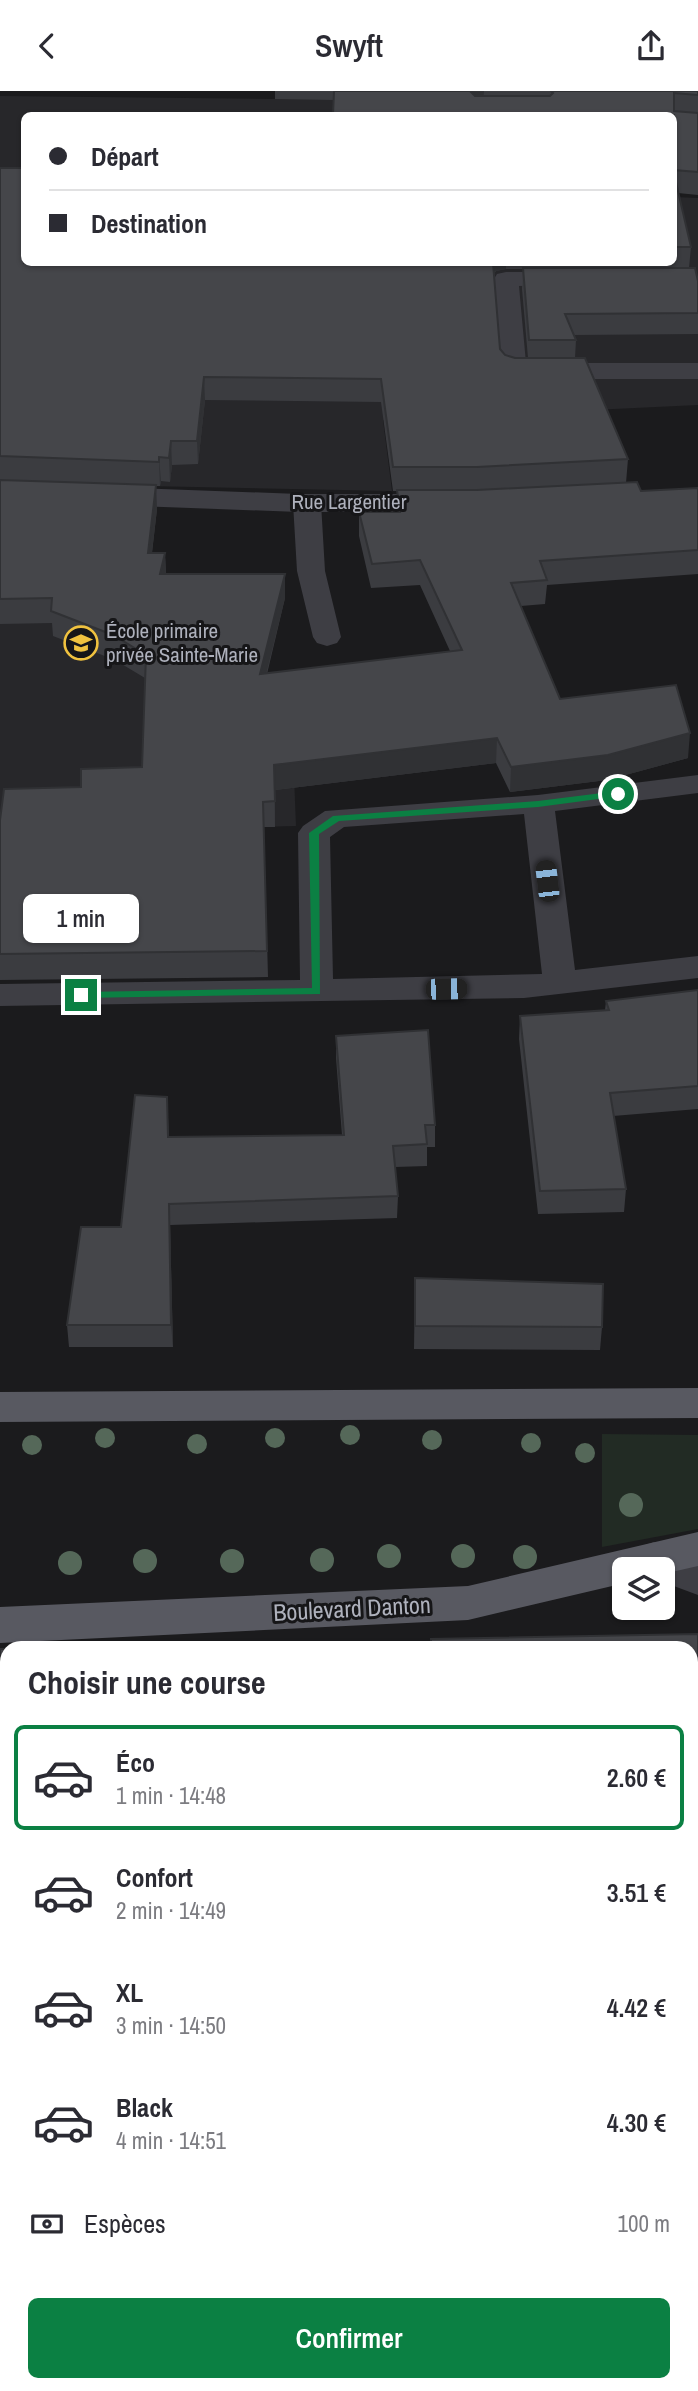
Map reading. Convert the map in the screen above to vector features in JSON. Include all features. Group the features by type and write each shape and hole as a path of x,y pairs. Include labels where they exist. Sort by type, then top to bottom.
{"main road":[{"path":"0,1407 698,1403"},
{"name":"Boulevard Danton","path":"663,1557 698,1549"},
{"name":"Boulevard Danton","path":"0,1625 468,1603 612,1569"}],"street":[{"name":"Rue Largentier","path":"0,492 307,503 476,503"},
{"path":"675,1568 698,1578"}],"lane":[{"path":"590,279 506,279 514,371 698,371"},
{"path":"307,503 307,552 317,610 327,637"},
{"path":"317,991 314,833 336,818 538,804 698,784"},
{"path":"538,804 559,983"},
{"path":"0,995 524,987 698,967"}],"shaded area":[{"path":"275,91 624,112 21,112 21,266 677,266 677,197 698,198 698,405 383,420 392,491 0,483 0,96 275,99"},
{"name":"École primaire privée Sainte-Marie","path":"0,513 293,750 296,826 0,833"},
{"path":"602,1434 698,1435 698,1529 602,1547"}],"building":[{"path":"334,91 470,91 475,96 550,96 553,93 551,91 698,91 698,95 674,93 674,111 698,113 698,172 677,170 677,112 333,112"},
{"path":"0,168 21,168 21,266 493,266 500,349 505,355 515,358 585,358 628,459 477,467 393,467 381,379 204,377 197,441 171,441 169,458 159,457 159,462 0,456"},
{"path":"677,187 691,247 677,247"},
{"path":"523,268 695,268 698,281 698,313 565,314 576,340 529,340"},
{"path":"0,480 156,485 148,553 165,553 160,574 285,574 260,674 462,650 420,560 372,564 359,512 400,512 397,490 477,490 637,482 641,491 698,488 698,550 540,561 547,580 511,583 560,699 676,685 690,733 608,755 511,767 497,738 274,765 275,801 263,802 267,951 0,954 0,820 4,789 81,787 81,769 142,767 146,655 113,635 51,611 52,598 0,599"},
{"path":"698,990 698,1086 610,1093 626,1189 540,1191 520,1016 609,1010 606,1001"},
{"path":"428,1030 435,1125 425,1125 427,1144 393,1146 398,1196 169,1204 171,1325 67,1325 81,1227 121,1227 135,1095 167,1097 168,1137 344,1135 336,1036"},
{"path":"415,1278 603,1284 602,1327 415,1326"},
{"path":"698,1634 698,1641 431,1639"}],"place":[{"name":"École primaire privée Sainte-Marie","path":"81,643"}],"route":[{"path":"81,995 317,991 314,833 336,818 538,804 618,794"}]}
